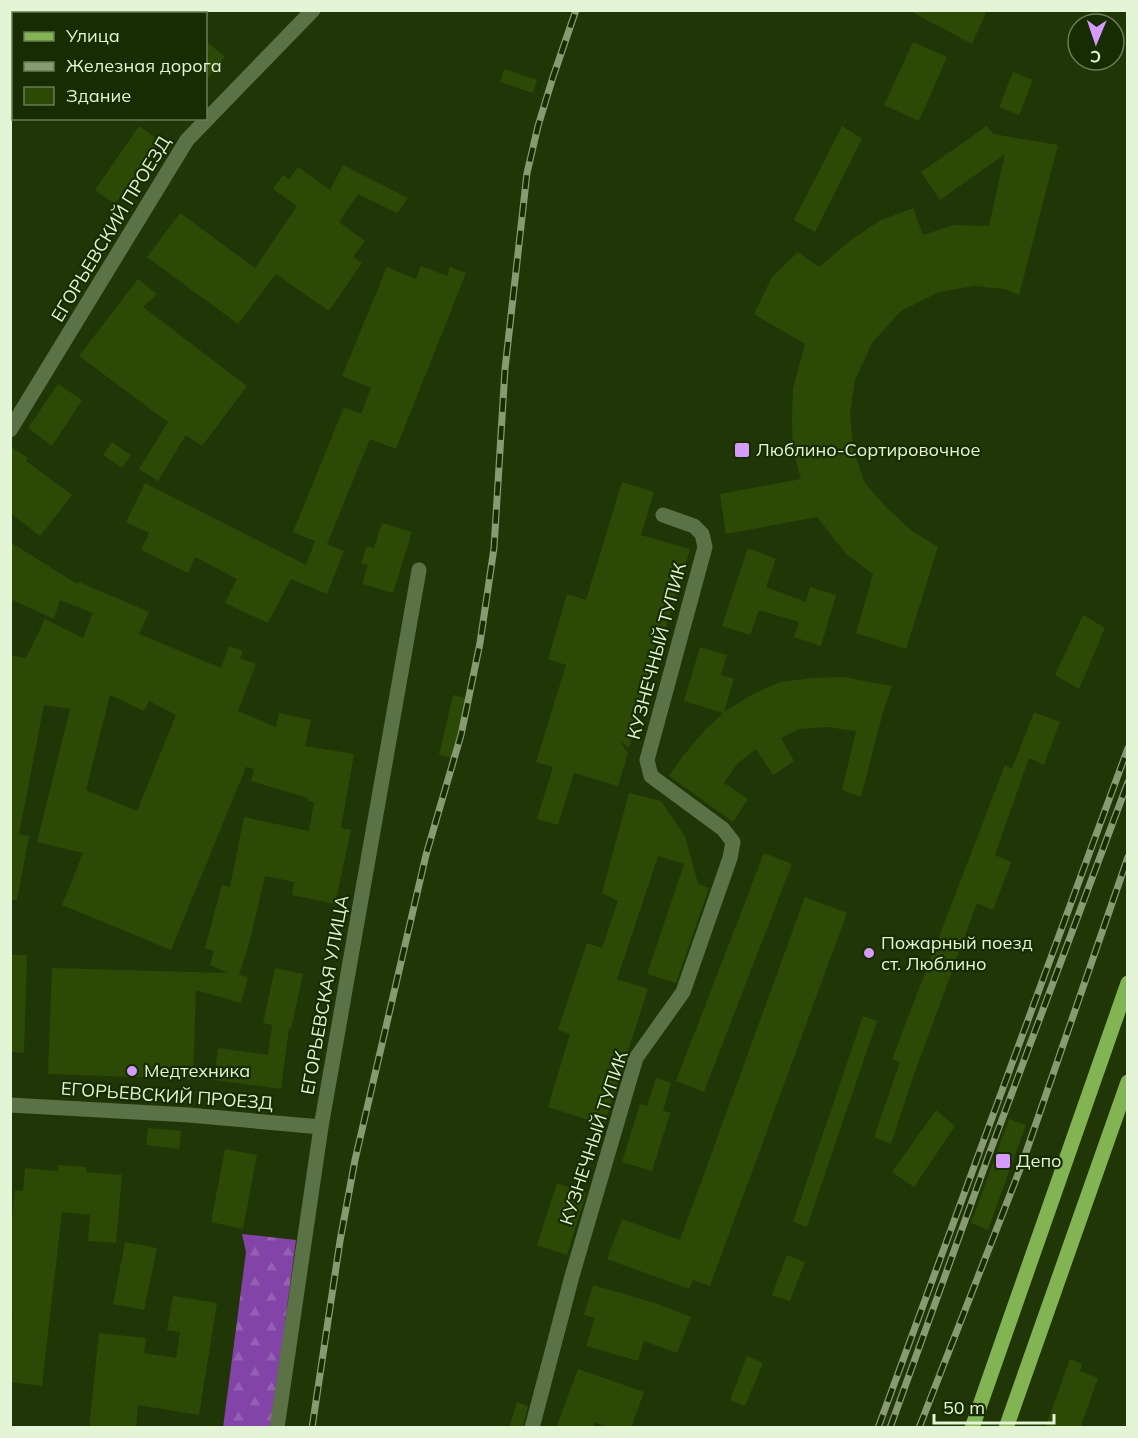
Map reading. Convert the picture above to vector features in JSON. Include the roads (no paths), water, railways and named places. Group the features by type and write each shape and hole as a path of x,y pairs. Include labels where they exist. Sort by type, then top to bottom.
{"main road":[{"path":"972,1428 1128,983"},
{"path":"1006,1428 1128,1082"}],"street":[{"name":"ЕГОРЬЕВСКИЙ ПРОЕЗД","path":"207,119 313,10"},
{"name":"ЕГОРЬЕВСКИЙ ПРОЕЗД","path":"10,430 187,140 206,120"},
{"name":"КУЗНЕЧНЫЙ ТУПИК","path":"532,1428 572,1276 636,1058 682,992 730,858 733,842 723,829 651,776 647,760 705,548 702,534 694,526 663,515"},
{"name":"ЕГОРЬЕВСКАЯ УЛИЦА","path":"277,1428 321,1127 419,570"},
{"name":"ЕГОРЬЕВСКИЙ ПРОЕЗД","path":"10,1105 189,1115 321,1127"}],"railway":[{"path":"312,1428 340,1241 355,1160 426,855 461,735 480,643 494,548 505,369 527,173 538,126 576,10"},
{"path":"878,1428 1128,748"},
{"path":"890,1428 1128,782"},
{"path":"919,1428 1022,1164 1128,857"}],"place":[{"name":"Люблино-Сортировочное","path":"742,450"},
{"name":"Пожарный поезд ст. Люблино","path":"869,953"},
{"name":"Медтехника","path":"132,1071"},
{"name":"Депо","path":"1003,1161"}]}
